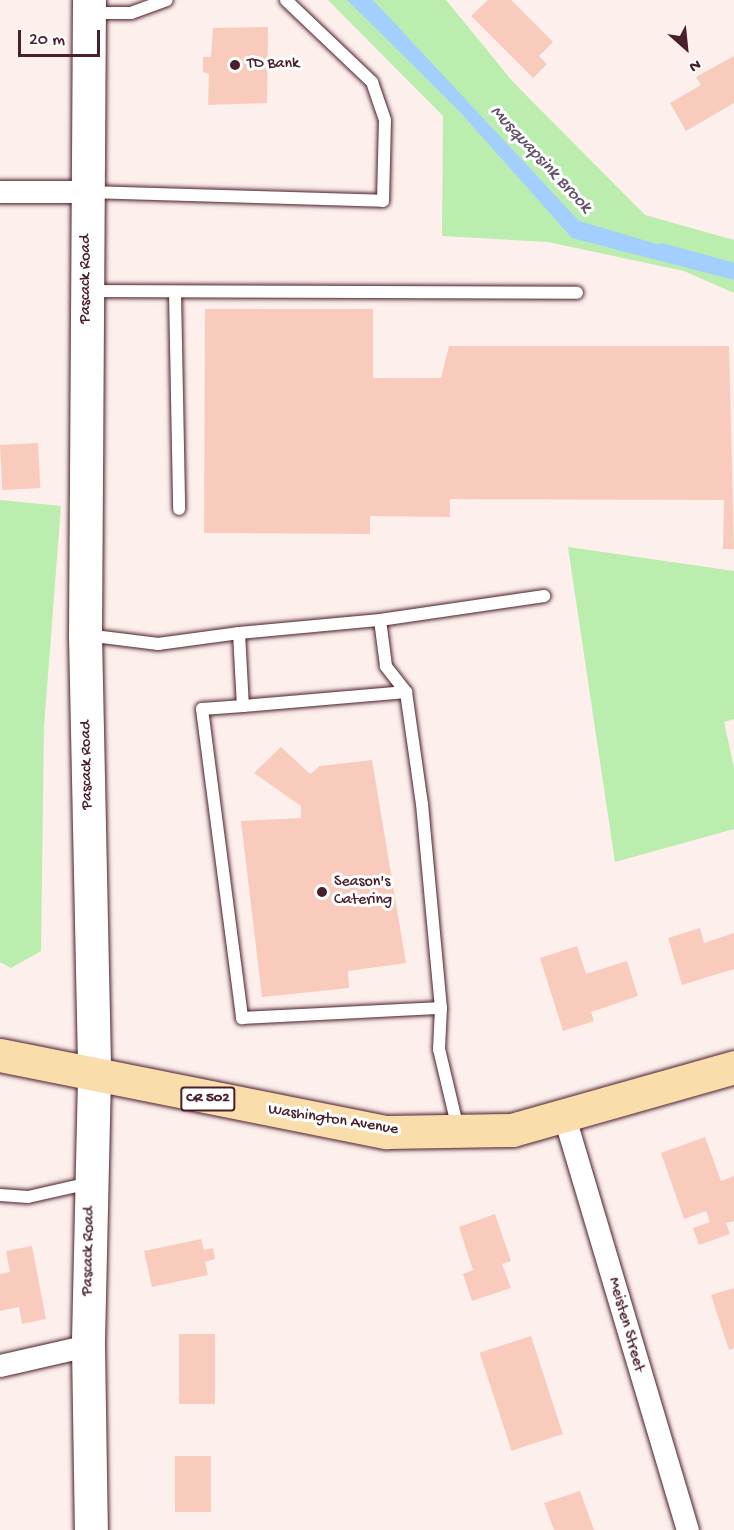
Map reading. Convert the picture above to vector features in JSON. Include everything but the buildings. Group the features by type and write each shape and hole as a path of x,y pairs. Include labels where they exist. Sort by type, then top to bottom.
{"main road":[{"name":"Washington Avenue","path":"0,1055 94,1076 386,1132 459,1133 565,1118 734,1067"}],"street":[{"name":"Pascack Road","path":"88,6 85,635 94,1076 88,1346 91,1530"},
{"path":"0,192 87,192"},
{"name":"Meisten Street","path":"565,1118 688,1530"},
{"path":"0,1366 88,1346"}],"lane":[{"path":"88,6 131,13 167,0"},
{"path":"87,192 383,201 385,120 372,82 286,0"},
{"path":"88,291 578,293"},
{"path":"175,292 179,509"},
{"path":"85,635 158,644 239,633 380,620 544,596"},
{"path":"380,620 386,666 406,692 441,1008 439,1049 459,1133"},
{"path":"239,633 243,706"},
{"path":"406,692 202,709 242,1018 441,1008"},
{"path":"0,1196 28,1197 92,1183"}],"green space":[{"path":"328,0 446,0 513,82 645,215 734,240 734,293 684,271 548,242 442,236 443,116"},
{"path":"0,500 61,506 44,727 41,951 11,968 0,962"},
{"path":"568,547 734,571 734,719 724,722 734,768 734,829 615,862"}],"water":[{"path":"347,0 373,0 579,221 734,267 734,280 572,238 459,111"}],"waterway":[{"name":"Musquapsink Brook","path":"662,247 734,267"}],"place":[{"name":"TD Bank","path":"235,65"},
{"name":"Season's Catering","path":"322,892"}]}
